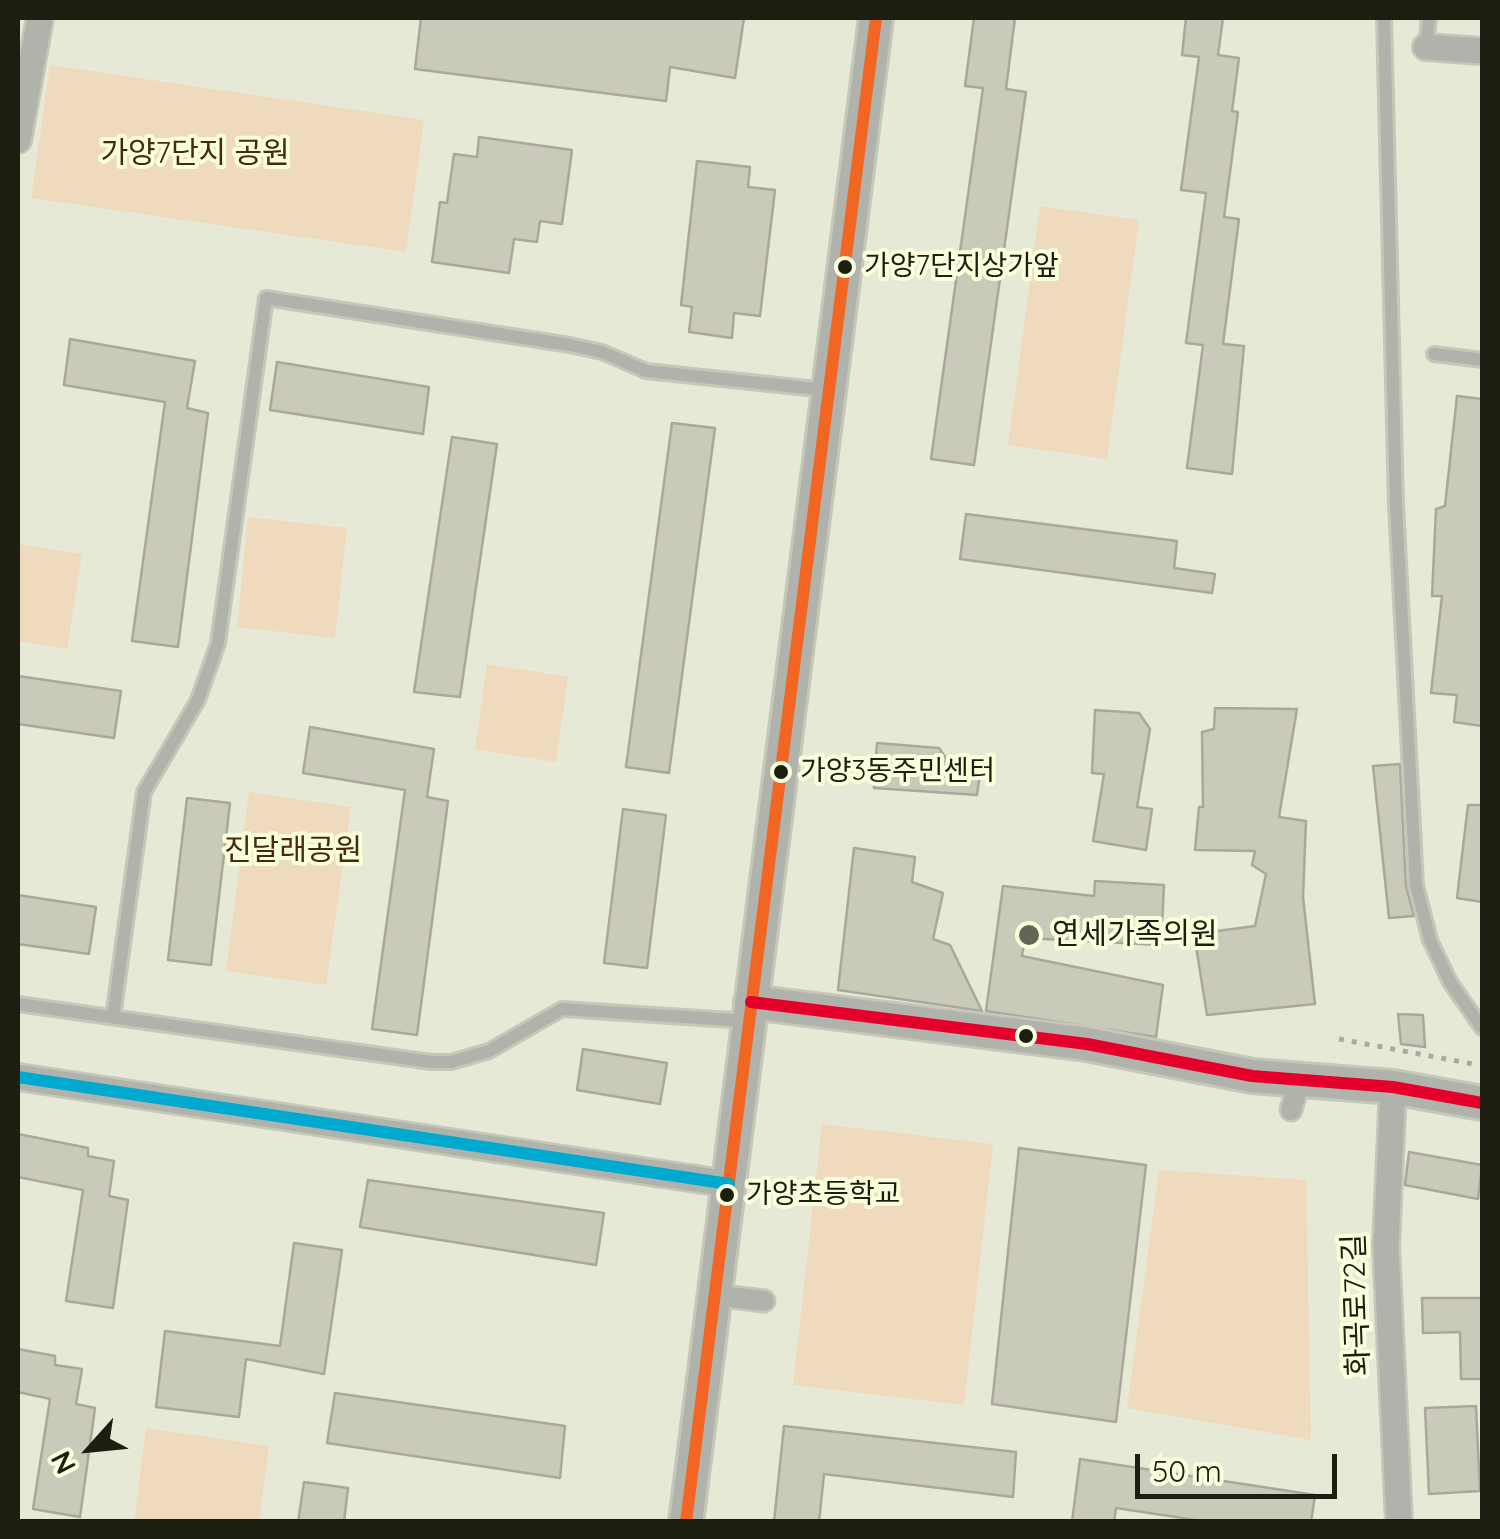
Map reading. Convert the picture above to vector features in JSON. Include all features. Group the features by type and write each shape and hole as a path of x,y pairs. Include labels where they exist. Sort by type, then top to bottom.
{"street":[{"path":"18,140 40,18"},
{"path":"686,1522 876,18"},
{"path":"1426,47 1482,50"},
{"path":"750,1012 1087,1044 1252,1076 1295,1094 1393,1087 1482,1103"},
{"path":"18,1077 728,1184"},
{"name":"화곡로72길","path":"1393,1087 1386,1247 1399,1522"},
{"path":"714,1294 764,1301"}],"lane":[{"path":"1384,18 1396,505 1416,885 1430,940 1450,982 1482,1028"},
{"path":"1426,47 1429,18"},
{"path":"114,1017 144,792 198,700 218,643 266,298 570,345 602,352 646,371 829,390"},
{"path":"1434,354 1482,360"},
{"path":"18,1004 451,1062 489,1051 562,1009 750,1012"}],"path":[{"path":"1339,1038 1474,1064"}],"green space":[{"name":"가양7단지 공원","path":"50,65 424,120 406,252 31,198"},
{"path":"1040,206 1139,220 1107,459 1008,445"},
{"path":"248,517 347,528 335,638 237,627"},
{"path":"18,544 82,554 67,649 18,641"},
{"path":"487,664 568,677 556,762 475,749"},
{"name":"진달래공원","path":"249,792 351,807 326,985 226,971"},
{"path":"822,1124 993,1144 964,1405 793,1385"},
{"path":"1159,1170 1306,1180 1311,1440 1127,1408"},
{"path":"146,1428 269,1446 259,1521 134,1521"}],"building":[{"path":"421,18 744,18 735,78 670,67 666,101 415,69"},
{"path":"974,18 1015,18 1006,89 1026,92 974,465 931,459 983,88 965,86"},
{"path":"1186,18 1223,18 1218,55 1239,58 1232,111 1238,112 1224,217 1239,219 1223,344 1244,346 1232,474 1187,468 1203,345 1186,343 1206,193 1181,190 1199,57 1182,55"},
{"path":"479,137 572,150 562,224 540,221 537,242 514,239 509,273 432,262 440,202 447,203 454,154 477,157"},
{"path":"697,161 750,167 748,187 775,190 760,316 734,313 732,338 689,332 692,307 681,305"},
{"path":"70,339 195,361 187,408 208,413 178,647 132,641 165,402 64,385"},
{"path":"277,362 429,387 423,434 270,410"},
{"path":"1457,396 1482,399 1482,726 1454,722 1457,695 1431,693 1442,596 1432,596 1436,509 1445,506"},
{"path":"672,423 715,428 669,773 626,767"},
{"path":"452,437 497,444 460,697 414,692"},
{"path":"966,514 1177,541 1174,568 1215,574 1212,593 960,559"},
{"path":"18,676 121,691 114,738 18,724"},
{"path":"1215,708 1297,709 1279,817 1306,821 1303,897 1315,1004 1207,1015 1194,934 1255,926 1266,874 1252,865 1255,851 1195,850 1199,807 1203,807 1202,732 1214,729"},
{"path":"1095,710 1139,713 1150,729 1137,807 1152,809 1146,850 1093,841 1104,774 1092,773"},
{"path":"310,727 434,749 427,797 448,801 417,1035 372,1029 405,790 303,773"},
{"path":"877,743 939,748 949,762 981,767 977,795 874,788"},
{"path":"1400,764 1406,886 1414,916 1389,918 1373,766"},
{"path":"187,798 230,803 211,965 168,960"},
{"path":"1468,805 1482,805 1482,902 1457,898"},
{"path":"623,809 666,815 647,968 604,963"},
{"path":"854,848 915,857 912,882 943,893 933,939 950,945 982,1011 838,990"},
{"path":"1095,881 1164,885 1161,945 1025,938 1022,956 1163,985 1156,1037 986,1011 1003,886 1094,896"},
{"path":"18,895 96,907 89,954 18,944"},
{"path":"1398,1014 1423,1015 1425,1047 1401,1044"},
{"path":"583,1049 667,1063 660,1104 577,1090"},
{"path":"18,1134 88,1148 88,1156 114,1161 109,1196 128,1200 113,1308 66,1301 83,1190 18,1177"},
{"path":"1019,1148 1146,1165 1116,1422 992,1404"},
{"path":"1409,1152 1482,1165 1478,1199 1405,1185"},
{"path":"368,1180 604,1213 596,1265 360,1227"},
{"path":"294,1243 342,1250 324,1374 246,1359 239,1417 156,1407 165,1331 280,1346"},
{"path":"1422,1298 1482,1298 1482,1379 1461,1379 1460,1332 1423,1333"},
{"path":"18,1349 55,1356 55,1365 82,1369 76,1404 95,1408 80,1517 33,1509 50,1399 18,1392"},
{"path":"335,1393 565,1426 560,1478 327,1443"},
{"path":"1476,1406 1480,1491 1429,1494 1425,1408"},
{"path":"784,1426 1016,1452 1013,1497 824,1474 819,1522 774,1522"},
{"path":"1080,1459 1315,1495 1311,1522 1209,1522 1116,1508 1114,1522 1072,1522"},
{"path":"304,1482 348,1488 344,1522 298,1522"}],"transit line":[{"path":"686,1522 876,18"},
{"path":"751,1002 1087,1044 1252,1076 1393,1087 1482,1103"},
{"path":"18,1077 729,1184"}],"place":[{"name":"가양7단지상가앞","path":"845,267"},
{"name":"가양3동주민센터","path":"781,772"},
{"name":"연세가족의원","path":"1029,935"},
{"name":"가양초등학교","path":"727,1195"}]}
